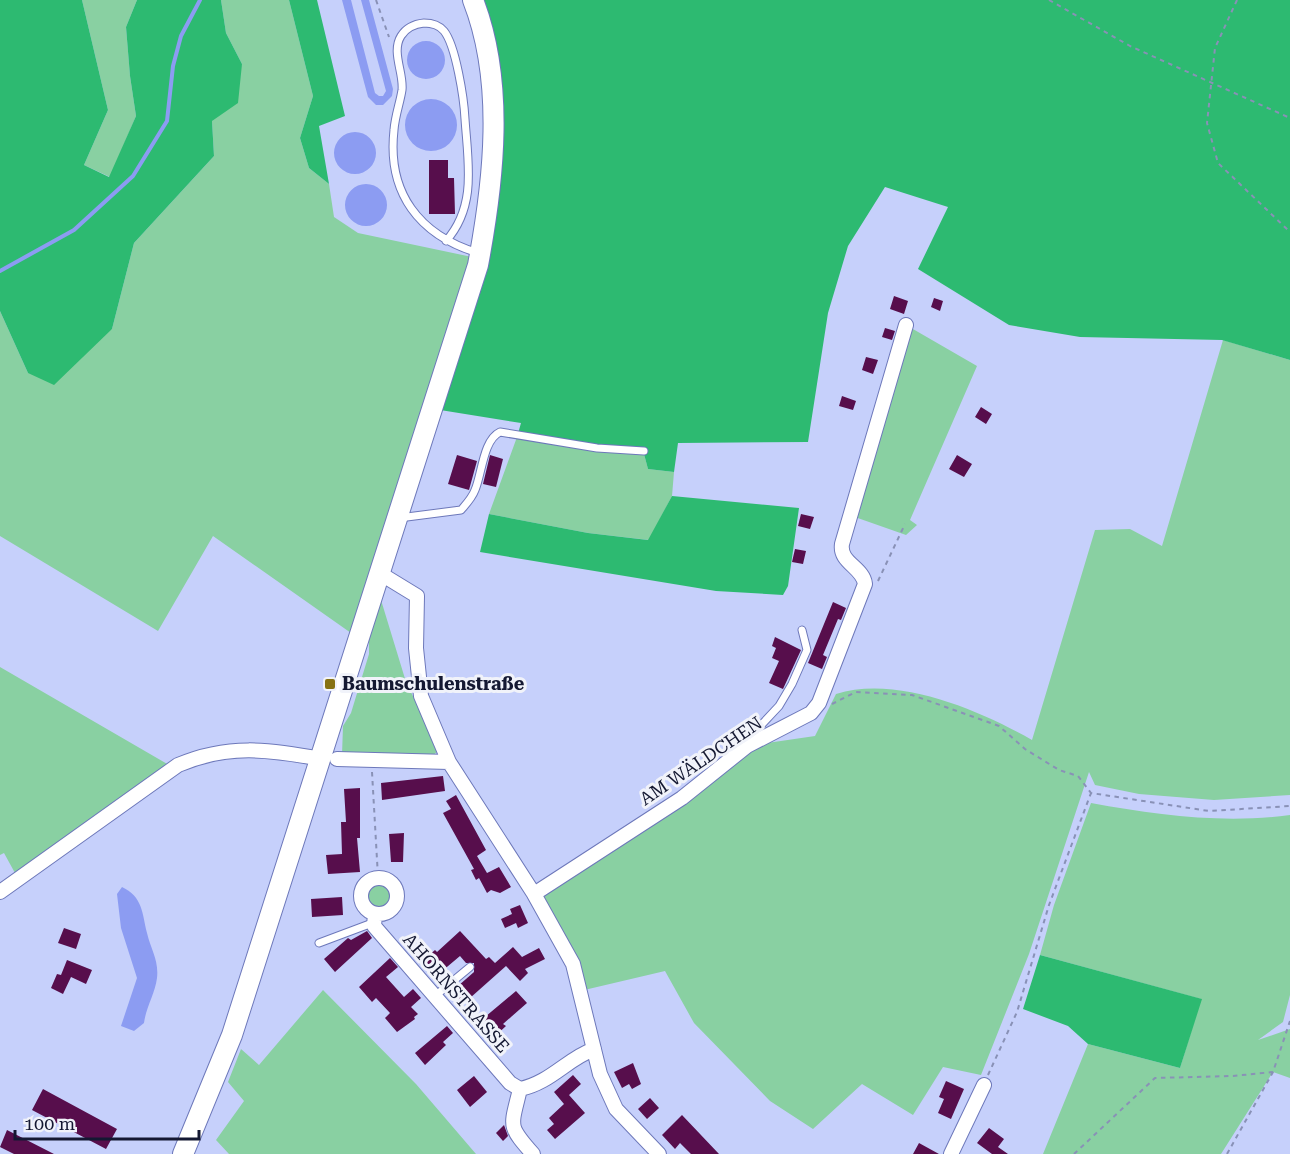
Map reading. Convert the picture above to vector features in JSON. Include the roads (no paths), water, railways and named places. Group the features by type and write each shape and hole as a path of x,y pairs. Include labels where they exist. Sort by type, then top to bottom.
{"main road":[{"path":"183,1154 232,1035 329,759 381,574 480,254 491,171 492,78 473,0"}],"street":[{"name":"AM WÄLDCHEN","path":"534,894 682,798 747,746 811,712 819,703 865,584 864,576 843,557 842,544 906,325"},
{"path":"381,574 417,596 416,648 421,696 449,762 534,894 573,964 600,1074 616,1109 659,1154"},
{"path":"0,892 178,765 202,754 234,750 285,752 329,759 449,762"},
{"name":"AHORNSTRASSE","path":"378,877 394,885 397,893 392,909 375,918 365,909 360,899 361,889 368,881 378,877"},
{"name":"AHORNSTRASSE","path":"375,918 374,926 510,1083 520,1089"},
{"path":"533,1154 511,1126 520,1089 536,1086 577,1055 594,1049"},
{"path":"951,1154 984,1085"}],"lane":[{"path":"446,241 466,210 469,171 465,108 450,42 443,30 431,23 416,24 405,30 399,39 397,53 402,89 393,131 398,181 407,204 422,224 446,241 480,254"},
{"path":"399,518 439,515 461,510 476,489 490,445 495,435 500,432 597,447 644,451"},
{"path":"747,746 751,736 779,706 792,684 807,651 802,630"},
{"path":"319,943 375,918"},
{"path":"435,996 470,967"}],"water":[{"path":"342,0 351,0 375,93 383,96 386,91 361,0 369,0 393,89 392,96 383,105 376,105 368,97"},
{"path":"426,41 439,47 445,60 439,73 426,79 413,73 407,60 413,47"},
{"path":"426,99 436,99 450,106 457,125 450,144 436,151 426,151 416,147 409,140 405,130 405,120 409,110 416,103"},
{"path":"355,132 363,133 370,138 375,145 375,161 370,168 363,173 355,174 347,173 340,168 335,161 334,153 335,145 340,138 347,133"},
{"path":"366,184 374,185 381,190 386,197 386,213 381,220 374,225 366,226 358,225 351,220 346,213 345,205 346,197 351,190 358,185"},
{"path":"122,887 138,901 157,966 156,984 144,1023 134,1031 121,1026 137,978 121,928 117,894"}],"waterway":[{"path":"0,271 74,230 133,176 167,121 173,66 181,36 200,0"}],"place":[{"name":"Baumschulenstraße","path":"330,684"}]}
